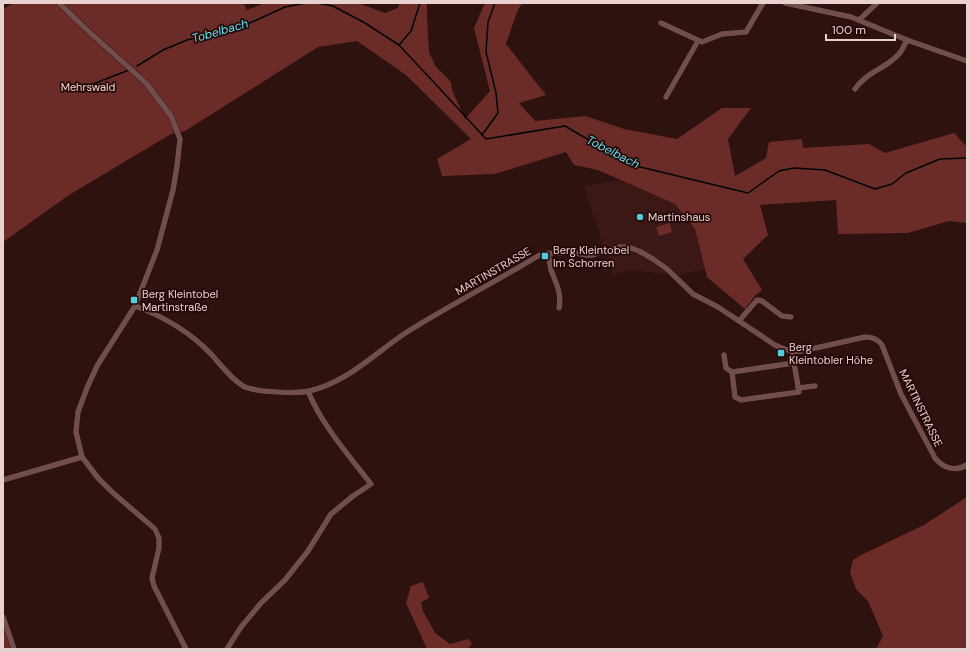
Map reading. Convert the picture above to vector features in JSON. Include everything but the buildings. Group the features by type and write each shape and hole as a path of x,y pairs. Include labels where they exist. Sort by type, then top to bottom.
{"street":[{"path":"59,3 146,83 171,116 180,140 177,166 163,230 157,250 135,306 97,366 82,401 77,419 76,432 82,457 98,478 155,529 159,538 159,548 152,578 154,586 186,649"},
{"path":"662,23 687,34 698,41 707,41 722,34 746,32 763,3"},
{"path":"785,3 851,17 907,40 967,61"},
{"path":"859,20 877,3"},
{"path":"855,90 861,81 868,75 898,56 907,40"},
{"path":"666,97 698,41"},
{"name":"MARTINSTRASSE","path":"135,306 153,312 173,323 201,344 229,374 243,386 259,391 308,391 341,379 406,333 538,256 548,253 574,252 592,255 620,247 628,247 653,259 667,269 693,294 718,307 782,349 802,351 865,337 875,338 882,344 901,394 935,458 939,463 950,468 959,468 967,465"},
{"path":"548,253 551,268 558,286 560,298 559,308"},
{"path":"739,321 757,300 762,301 782,316 791,317"},
{"path":"732,372 735,397 741,400 799,392 792,351"},
{"path":"724,355 726,368 732,372 794,363"},
{"path":"798,388 815,386"},
{"path":"227,649 240,626 285,580 308,552 331,514 371,484 348,456 313,404 308,391"},
{"path":"3,480 82,457"},
{"path":"3,617 14,649"}],"shaded area":[{"name":"Martinshaus","path":"620,180 675,204 695,229 705,269 676,276 631,270 613,275 584,186"}],"green space":[{"name":"Mehrswald","path":"14,3 243,3 247,10 265,3 358,3 385,13 398,8 400,3 427,3 429,52 436,67 451,82 452,90 465,119 490,91 474,28 485,3 523,3 518,9 506,44 546,95 519,103 535,121 585,116 624,129 677,139 722,108 751,108 728,139 735,176 766,158 769,142 802,139 803,148 869,144 885,153 954,133 967,147 967,223 949,221 908,233 838,234 836,200 760,205 768,235 743,259 762,290 755,296 745,309 707,277 695,229 675,204 598,170 574,165 566,152 495,174 442,176 437,159 471,139 406,75 357,41 318,47 185,131 171,134 69,195 3,242 3,9"},
{"path":"670,223 672,232 659,236 656,227"},
{"path":"967,497 967,649 876,649 883,636 868,601 856,589 850,572 853,560 924,525"},
{"path":"423,582 429,598 421,602 423,611 435,633 450,644 468,639 472,643 468,649 427,649 406,603 411,586"},
{"path":"3,617 14,649 3,649"}],"waterway":[{"name":"Tobelbach","path":"137,66 163,50 187,40 241,27 285,7 306,3"},
{"name":"Tobelbach","path":"317,3 333,6 365,23 399,45 486,139 565,126 632,165 748,193 779,171 794,168 825,170 875,189 892,184 906,173 940,159 967,158"},
{"path":"399,45 411,31 420,3"},
{"path":"482,135 498,113 496,93 486,52 488,22 495,3"},
{"name":"Tobelbach","path":"68,91 88,86 129,70"}],"place":[{"name":"Martinshaus","path":"640,217"},
{"name":"Berg Kleintobel Im Schorren","path":"545,256"},
{"name":"Berg Kleintobel Martinstraße","path":"134,300"},
{"name":"Berg Kleintobler Höhe","path":"781,353"}]}
